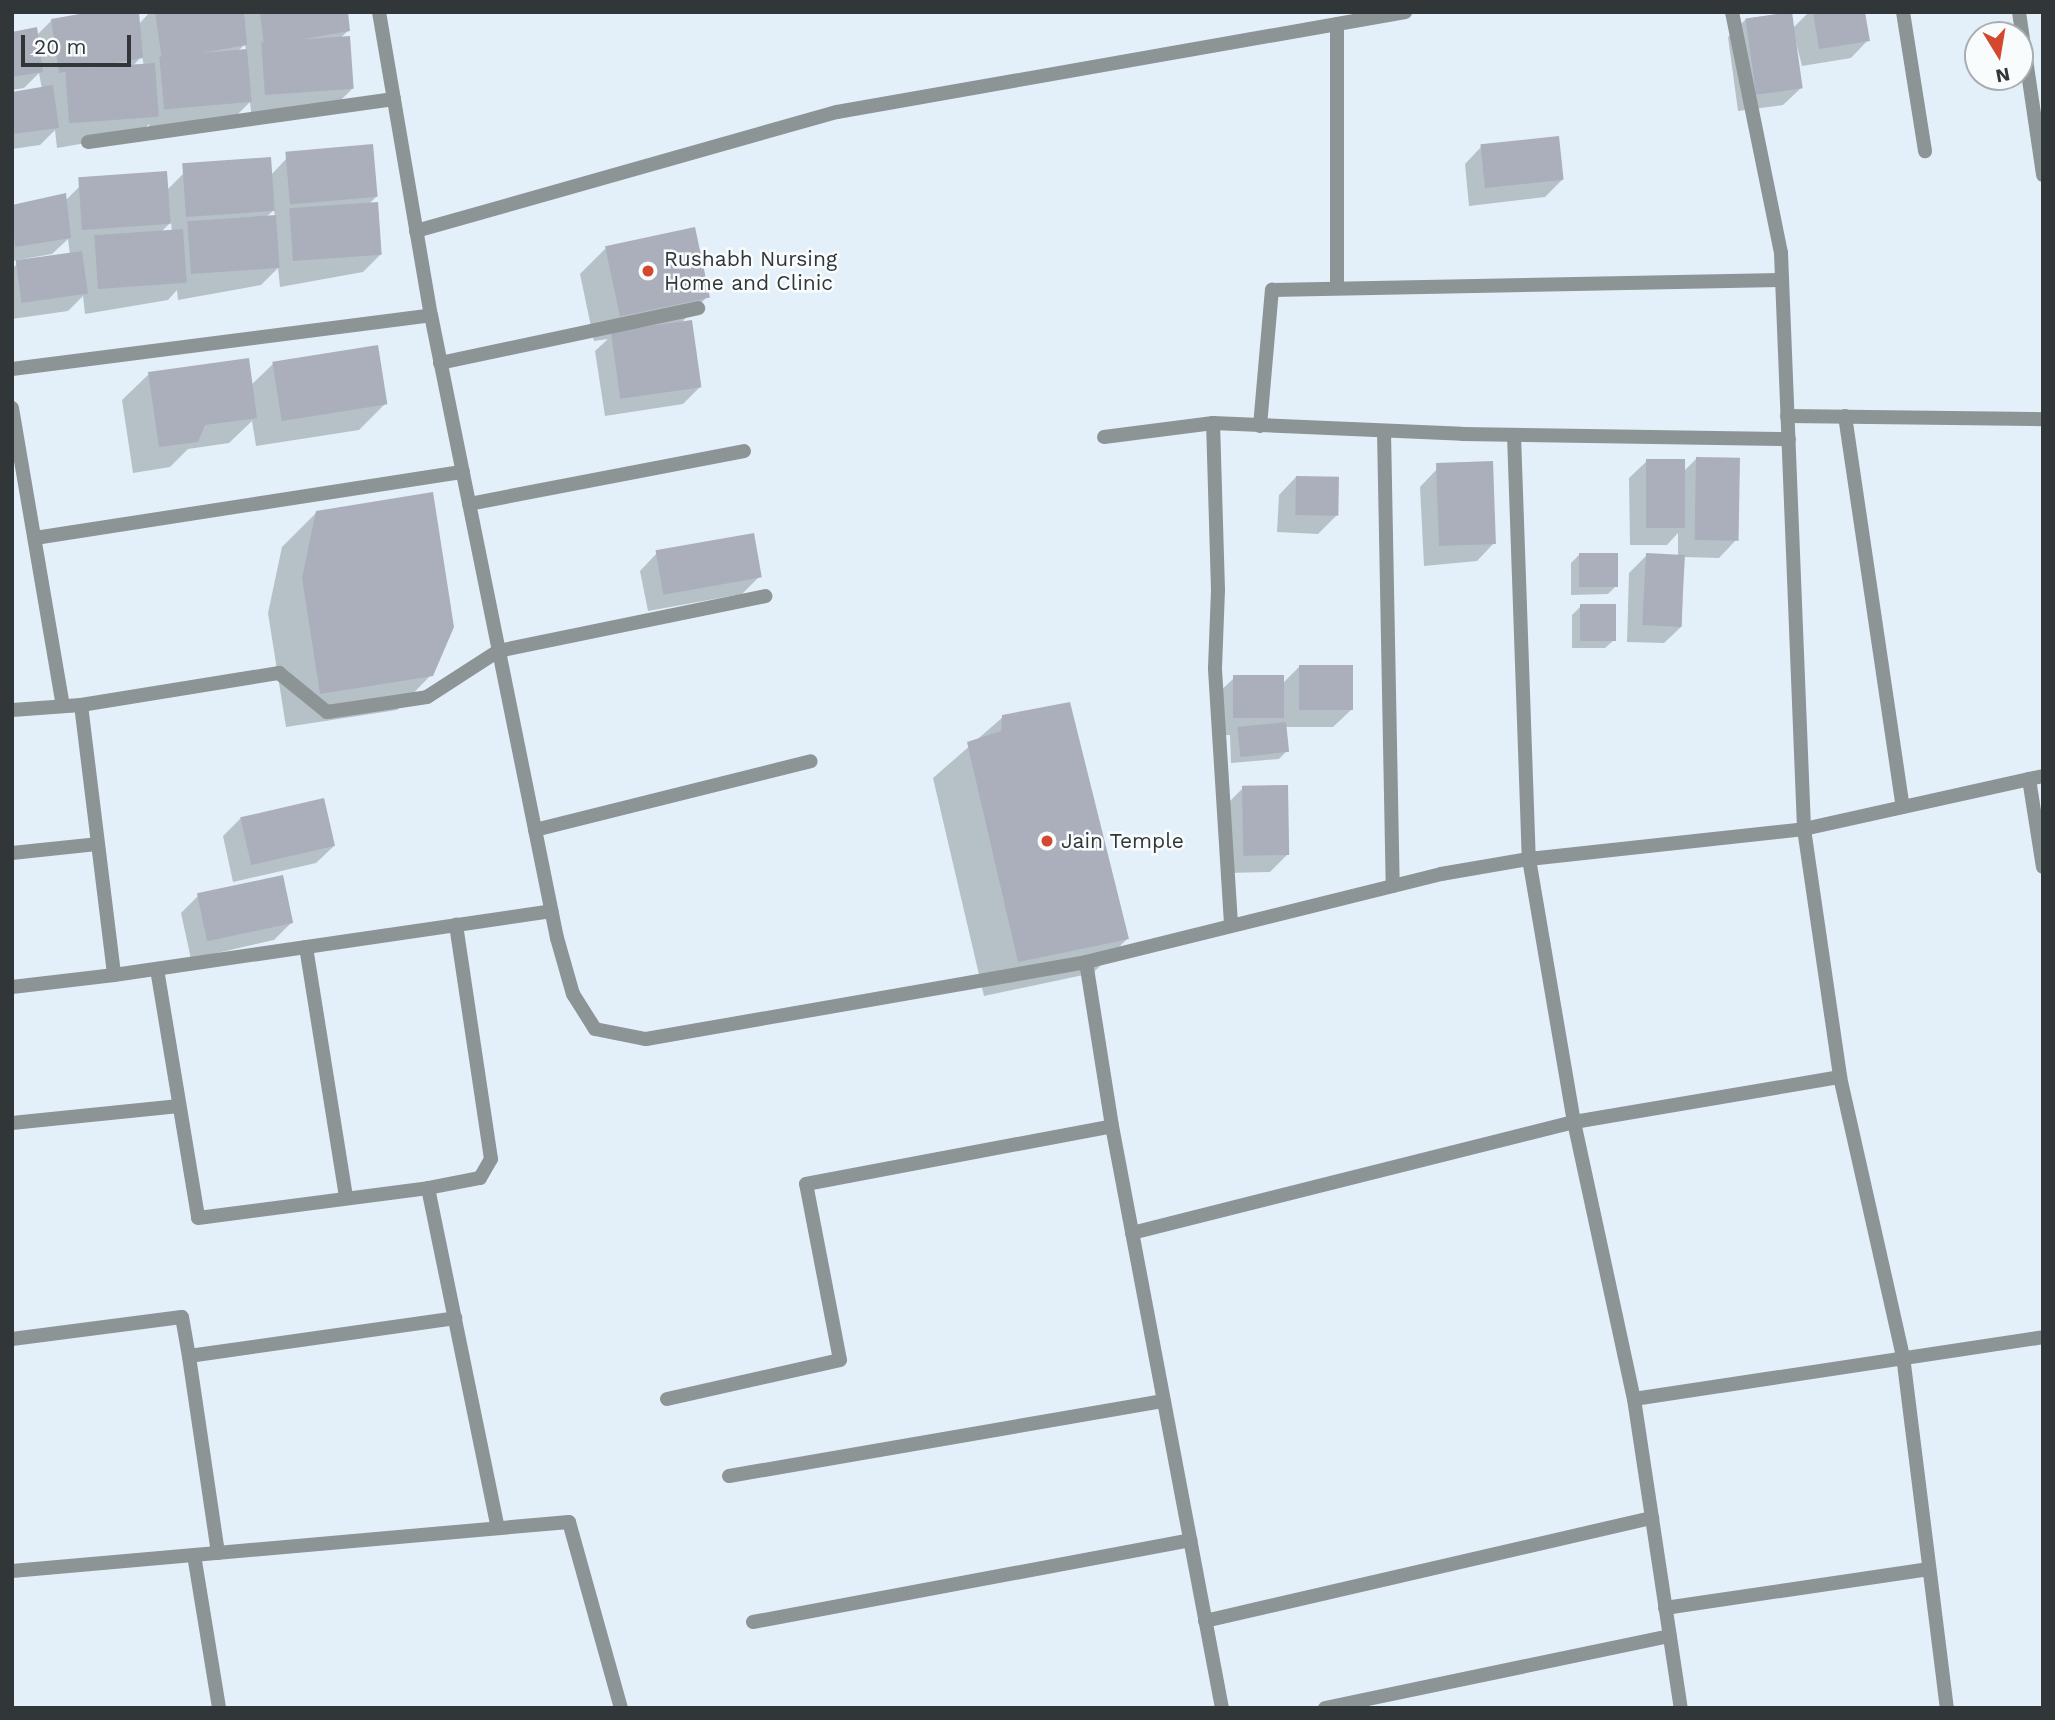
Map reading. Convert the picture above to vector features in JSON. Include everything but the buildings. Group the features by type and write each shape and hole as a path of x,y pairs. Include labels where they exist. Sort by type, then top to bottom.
{"street":[{"path":"379,12 431,316 551,911 573,994 595,1030 646,1040 1086,962 1393,886 1529,859 1804,829 2036,777 2043,867"},
{"path":"416,231 837,112 1405,12"},
{"path":"1732,12 1781,253 1804,829 1840,1077 1903,1356 1947,1708"},
{"path":"1903,12 1925,151"},
{"path":"2019,12 2042,169"},
{"path":"1337,24 1337,288"},
{"path":"88,142 394,99"},
{"path":"1260,426 1272,290 1782,280"},
{"path":"440,363 698,308"},
{"path":"12,369 431,316"},
{"path":"12,408 63,705"},
{"path":"1787,416 2043,419"},
{"path":"1845,416 1903,807"},
{"path":"1104,437 1213,423 1514,435 1788,439"},
{"path":"1213,423 1218,590 1215,668 1231,924"},
{"path":"1384,431 1393,886"},
{"path":"1514,435 1529,859 1574,1122 1634,1399 1681,1708"},
{"path":"469,504 744,451"},
{"path":"35,538 463,472"},
{"path":"12,710 81,705 279,673 327,712 427,697 498,650 765,596"},
{"path":"81,705 114,975"},
{"path":"535,830 811,761"},
{"path":"12,853 97,845"},
{"path":"12,987 157,969 551,911"},
{"path":"157,969 198,1218 428,1188 480,1178 491,1158 456,925"},
{"path":"306,947 346,1197"},
{"path":"1086,962 1112,1126 1222,1708"},
{"path":"1132,1233 1574,1122 1840,1077"},
{"path":"12,1123 179,1106"},
{"path":"667,1399 840,1360 806,1184 1112,1126"},
{"path":"428,1188 498,1528"},
{"path":"12,1339 182,1317 218,1553"},
{"path":"189,1356 455,1318"},
{"path":"1634,1399 1903,1356 2043,1337"},
{"path":"729,1476 1164,1401"},
{"path":"1205,1621 1652,1518"},
{"path":"12,1571 569,1522 621,1708"},
{"path":"753,1622 1189,1540"},
{"path":"194,1555 219,1708"},
{"path":"1665,1608 1930,1569"},
{"path":"1325,1708 1670,1636"}],"place":[{"name":"Rushabh Nursing Home and Clinic","path":"648,271"},
{"name":"Jain Temple","path":"1047,841"}]}
